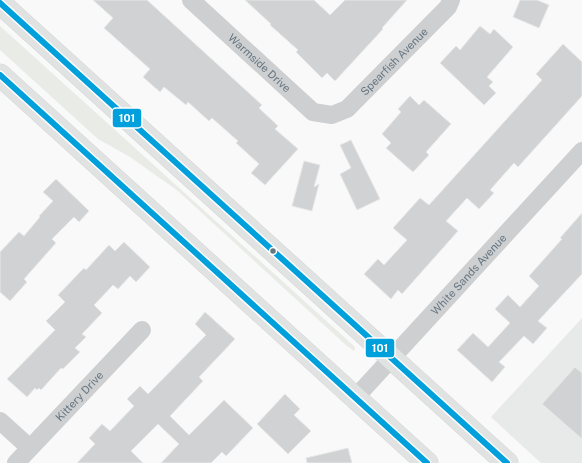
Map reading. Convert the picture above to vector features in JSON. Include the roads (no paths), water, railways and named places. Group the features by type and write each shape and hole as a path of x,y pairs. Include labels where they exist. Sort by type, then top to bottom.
{"main road":[{"path":"0,3 506,463"},
{"path":"0,75 427,463"}],"street":[{"name":"Warmside Drive","path":"192,0 313,112 332,115"},
{"name":"Spearfish Avenue","path":"332,115 347,109 448,7 451,0"},
{"name":"White Sands Avenue","path":"355,398 582,151"},
{"name":"Kittery Drive","path":"16,463 142,330"},
{"path":"0,421 30,448"}]}
